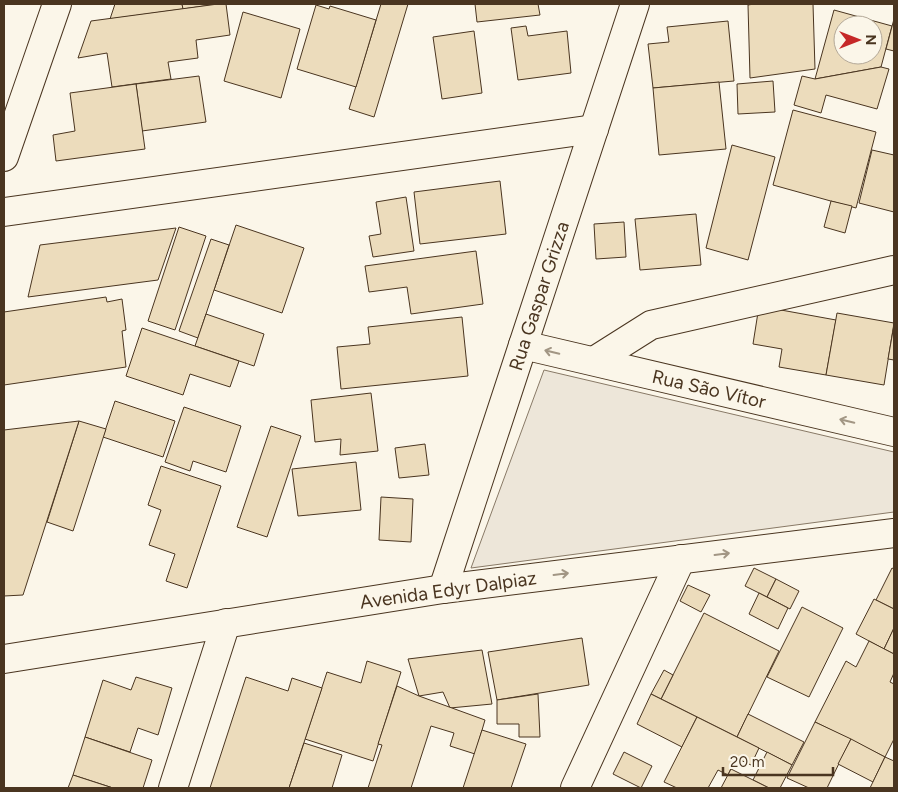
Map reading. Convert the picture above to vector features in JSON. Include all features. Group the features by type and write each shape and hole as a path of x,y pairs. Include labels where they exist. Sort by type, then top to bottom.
{"street":[{"path":"4,157 57,4"},
{"name":"Rua Gaspar Grizza","path":"443,589 636,4"},
{"path":"4,212 594,129"},
{"path":"594,361 651,325 894,270"},
{"name":"Rua São Vítor","path":"523,345 894,432"},
{"name":"Avenida Edyr Dalpiaz","path":"4,659 443,589 894,533"},
{"path":"575,788 681,559"},
{"path":"173,788 226,623"}],"shaded area":[{"path":"544,370 894,452 894,512 471,568"}],"building":[{"path":"115,4 182,4 183,9 110,19"},
{"path":"182,4 218,4 183,9"},
{"path":"226,4 230,35 196,40 198,58 168,62 171,79 112,87 107,53 78,58 91,21"},
{"path":"381,4 408,4 374,117 349,109"},
{"path":"475,4 538,4 540,15 477,22"},
{"path":"813,4 815,69 750,78 748,5"},
{"path":"316,5 329,9 330,6 376,20 356,87 297,69"},
{"path":"834,10 852,15 833,15 833,65 882,65 881,67 815,79"},
{"path":"243,12 300,29 281,98 224,81"},
{"path":"894,19 894,51 886,49"},
{"path":"728,21 734,81 653,88 648,44 669,42 667,27"},
{"path":"883,24 892,26 883,60"},
{"path":"526,26 528,36 567,31 571,73 518,80 511,28"},
{"path":"474,31 482,93 442,99 433,37"},
{"path":"881,67 889,69 877,109 826,95 821,113 794,105 802,76 815,79"},
{"path":"199,76 206,122 142,131 136,84"},
{"path":"773,81 775,112 738,114 737,84"},
{"path":"719,82 726,149 659,155 653,88"},
{"path":"136,84 145,149 56,161 53,135 75,131 70,93"},
{"path":"793,110 876,132 856,208 773,185"},
{"path":"732,145 775,157 748,260 706,248"},
{"path":"872,150 894,155 894,212 859,203"},
{"path":"500,181 506,234 420,244 414,192"},
{"path":"406,197 414,251 373,257 369,236 381,234 376,202"},
{"path":"831,201 852,206 845,233 824,227"},
{"path":"696,214 701,265 640,270 635,219"},
{"path":"624,222 626,257 596,259 594,224"},
{"path":"236,225 304,248 282,313 214,290"},
{"path":"179,227 206,236 175,330 148,321"},
{"path":"176,228 158,280 28,297 40,245"},
{"path":"211,239 229,245 198,338 179,331"},
{"path":"476,251 483,304 411,314 407,287 369,292 365,266"},
{"path":"106,297 107,302 122,299 126,330 122,331 126,367 4,385 4,312"},
{"path":"759,306 836,320 826,375 779,367 782,349 753,344"},
{"path":"837,313 894,323 884,385 826,375"},
{"path":"206,314 264,334 254,366 195,346"},
{"path":"462,317 468,376 341,389 337,347 370,344 368,327"},
{"path":"894,325 894,360 888,359"},
{"path":"142,328 239,361 230,387 190,374 183,395 126,376"},
{"path":"371,393 378,451 340,455 341,439 315,442 311,400"},
{"path":"115,401 175,421 163,457 103,437"},
{"path":"184,407 241,426 226,472 193,461 190,471 165,462"},
{"path":"79,421 106,429 73,531 47,522"},
{"path":"79,421 23,595 4,596 4,430"},
{"path":"271,426 301,436 267,537 237,527"},
{"path":"425,444 429,475 399,478 395,448"},
{"path":"356,462 361,510 298,516 292,469"},
{"path":"161,466 221,486 187,588 166,581 175,554 149,545 161,510 148,505"},
{"path":"381,497 413,499 411,542 379,540"},
{"path":"754,568 776,579 767,597 745,586"},
{"path":"892,568 894,569 894,609 876,600"},
{"path":"776,579 799,591 790,609 767,597"},
{"path":"688,585 710,595 701,612 680,601"},
{"path":"759,593 788,608 778,629 749,614"},
{"path":"874,599 894,609 894,628 884,649 856,634"},
{"path":"802,607 843,628 809,697 767,677"},
{"path":"704,613 779,651 737,737 661,699"},
{"path":"894,628 894,654 884,649"},
{"path":"582,638 589,685 497,700 488,652"},
{"path":"869,641 894,654 894,673 890,682 894,684 894,739 885,757 815,722 846,661 856,667"},
{"path":"482,650 492,704 450,708 443,692 419,696 408,659"},
{"path":"367,661 401,672 373,761 305,739 327,672 361,683"},
{"path":"664,670 673,675 661,699 651,694"},
{"path":"136,677 172,688 158,735 138,728 130,752 85,737 103,680 131,690"},
{"path":"246,677 288,691 292,678 322,688 289,788 210,788"},
{"path":"397,686 485,720 475,754 450,746 454,733 431,726 411,788 368,788 382,745 378,744"},
{"path":"538,694 540,737 519,737 519,724 497,724 497,700"},
{"path":"651,694 697,717 682,747 637,724"},
{"path":"748,714 804,742 792,765 737,737"},
{"path":"697,717 759,748 751,765 736,758 728,775 718,770 708,788 677,788 664,782"},
{"path":"815,722 851,739 827,788 809,788 787,778"},
{"path":"482,730 526,744 511,788 463,788"},
{"path":"85,737 152,760 143,788 113,788 73,775"},
{"path":"851,739 885,757 873,782 838,764"},
{"path":"304,743 342,755 332,788 289,788"},
{"path":"624,752 652,766 641,788 613,774"},
{"path":"767,752 792,765 780,788 769,788 753,780"},
{"path":"885,757 894,761 894,788 870,788"},
{"path":"731,769 769,788 721,788"},
{"path":"73,775 113,788 68,788"}]}
